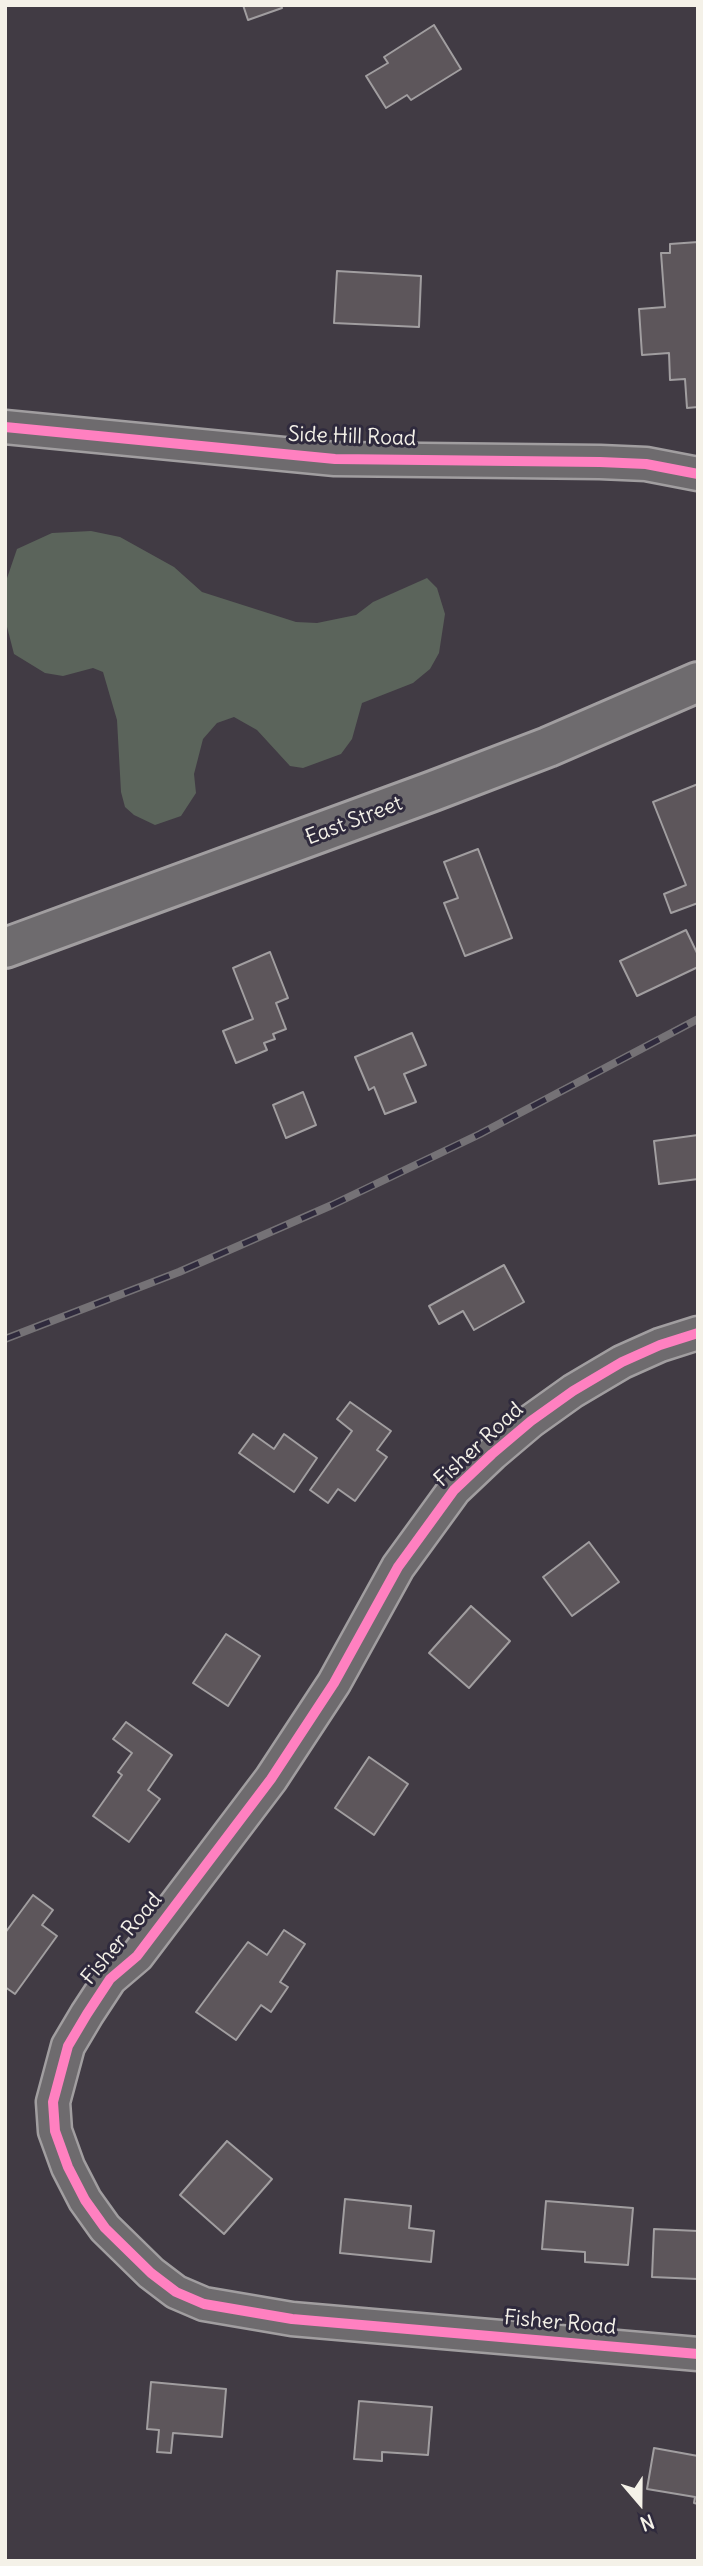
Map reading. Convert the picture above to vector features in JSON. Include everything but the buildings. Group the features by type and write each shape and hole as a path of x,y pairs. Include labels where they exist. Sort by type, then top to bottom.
{"main road":[{"name":"East Street","path":"5,948 300,842 484,772 698,682"}],"street":[{"name":"Side Hill Road","path":"5,427 335,458 646,464 698,474"},
{"name":"Fisher Road","path":"698,1333 660,1345 622,1362 573,1391 531,1421 454,1490 398,1567 334,1683 271,1779 137,1956 110,1979 87,2014 68,2046 53,2102 55,2131 68,2167 85,2200 105,2228 151,2273 176,2292 204,2304 292,2319 698,2354"}],"shaded area":[{"path":"91,531 120,537 174,567 202,592 296,622 317,623 356,615 373,602 427,578 437,588 445,614 439,653 430,669 413,683 362,703 352,739 341,754 303,768 290,766 257,730 234,717 217,723 203,739 194,774 196,793 181,816 155,825 134,815 125,807 121,792 117,720 103,672 93,668 63,676 45,673 14,654 5,619 5,584 17,549 52,533"}],"railway":[{"path":"5,1339 179,1272 332,1205 480,1134 698,1019"}],"cycle path":[{"path":"5,427 335,459 600,462 646,464 698,474"},
{"path":"698,1333 660,1345 622,1362 573,1391 531,1421 454,1490 398,1567 334,1683 271,1779 137,1956 110,1979 87,2014 68,2046 53,2102 55,2131 68,2167 85,2200 105,2228 151,2273 176,2292 204,2304 292,2319 698,2354"}]}
